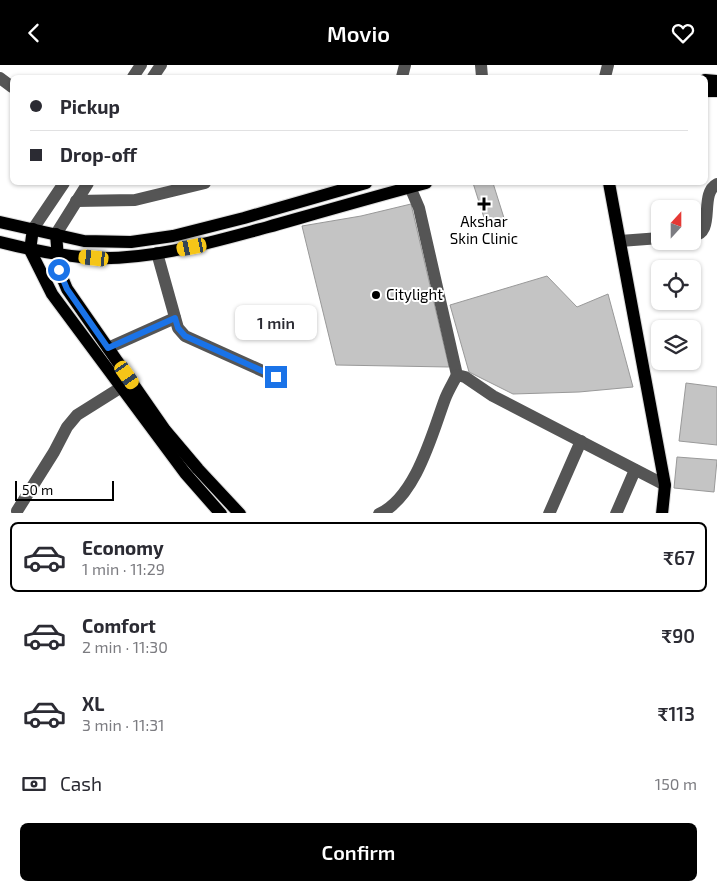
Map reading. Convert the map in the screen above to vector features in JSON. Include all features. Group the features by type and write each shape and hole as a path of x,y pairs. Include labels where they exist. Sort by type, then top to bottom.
{"main road":[{"path":"0,222 84,241 132,242 173,235 244,218 359,185"},
{"path":"0,242 56,254 94,258 158,253 210,243 418,185"},
{"path":"609,185 665,485 662,513"},
{"path":"33,229 30,249 52,294 185,473 221,513"},
{"path":"56,234 56,254 59,270 67,289 165,430 198,469 240,513"}],"street":[{"path":"701,233 708,225 709,192 717,184"},
{"path":"33,229 63,185"},
{"path":"56,234 87,185"},
{"path":"76,201 135,200 197,185"},
{"path":"379,513 389,509 408,486 425,454 445,398 456,375 419,208 410,187"},
{"path":"620,241 651,239"},
{"path":"158,253 178,328 185,336 276,377"},
{"path":"108,348 175,318"},
{"path":"456,375 465,377 493,396 665,485"},
{"path":"17,511 54,452 67,427 77,415 120,388"},
{"path":"549,513 580,441"},
{"path":"616,513 635,470"}],"building":[{"path":"474,185 494,185 504,218 486,224"},
{"name":"Citylight","path":"411,204 449,367 336,365 302,226 361,216"},
{"path":"547,276 577,307 608,294 633,387 579,392 513,394 469,372 450,305"},
{"path":"686,383 717,387 717,445 679,441"},
{"path":"677,457 717,460 714,492 674,488"}],"place":[{"name":"Akshar Skin Clinic","path":"484,204"},
{"name":"Citylight","path":"376,295"}],"route":[{"path":"59,270 67,289 108,348 175,318 178,328 185,336 276,377"}]}
